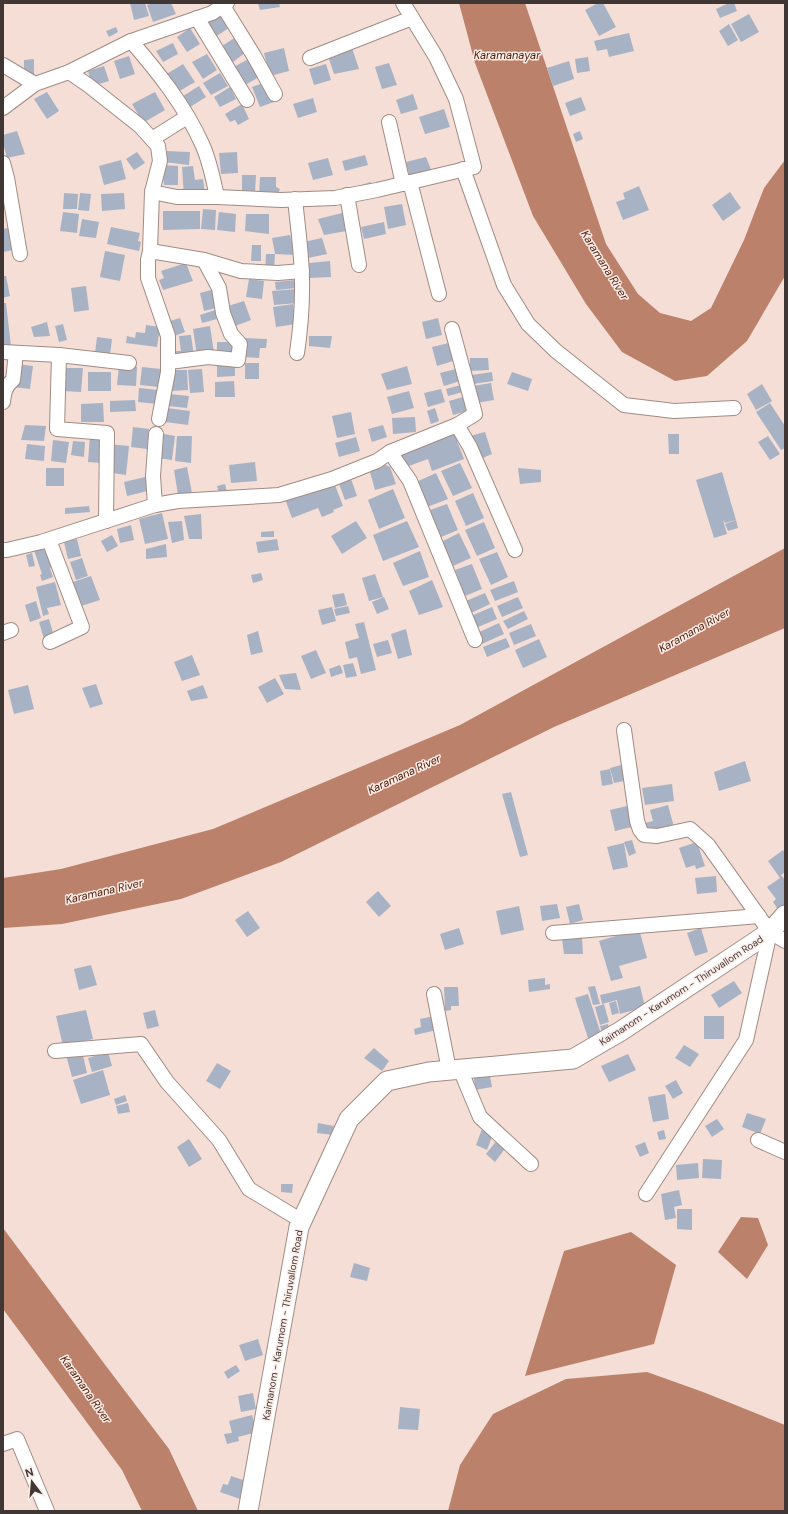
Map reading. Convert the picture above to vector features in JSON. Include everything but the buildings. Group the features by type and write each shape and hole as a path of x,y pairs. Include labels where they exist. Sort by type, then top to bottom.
{"main road":[{"name":"Kaimanom - Karumom - Thiruvallom Road","path":"248,1511 299,1227 349,1119 387,1081 429,1072 454,1069 573,1059 778,937 785,915"}],"street":[{"path":"152,192 177,197 295,199 335,198 474,167 456,99 436,57 403,3"},
{"path":"3,108 34,84 69,72 131,40 212,13 225,4 275,94"},
{"path":"197,18 247,100"},
{"path":"310,58 412,18"},
{"path":"131,40 155,69 187,117 202,144 211,169 217,197"},
{"path":"3,65 34,84"},
{"path":"69,72 140,126 158,146 160,161 152,192 148,278 168,336 169,362 159,419"},
{"path":"152,139 187,117"},
{"path":"389,122 439,294"},
{"path":"3,163 20,254"},
{"path":"463,169 504,285 528,324 556,351 624,405 674,411 734,408"},
{"path":"348,195 359,265"},
{"path":"295,199 302,271 301,323 297,353"},
{"path":"150,252 204,260 241,270 278,273 302,271"},
{"path":"169,362 208,357 238,360 240,344 231,334 223,313 219,288 204,260"},
{"path":"3,550 49,540 155,505 178,501 279,495 332,480 377,461 390,452 457,425 475,414 452,329"},
{"path":"3,402 5,388 8,383 13,380 10,353 59,355 129,363"},
{"path":"59,355 57,429 106,433 106,521"},
{"path":"457,425 470,447 515,550"},
{"path":"155,505 153,476 156,434"},
{"path":"390,452 410,481 475,640"},
{"path":"49,540 82,627 50,642"},
{"path":"624,730 640,830 644,835 657,836 690,829 708,845 759,916 778,937 746,1040 646,1194"},
{"path":"553,933 759,916"},
{"path":"434,994 454,1069 480,1117 531,1164"},
{"path":"55,1051 141,1044 167,1082 219,1140 249,1189 302,1221"},
{"path":"758,1140 785,1152"},
{"path":"3,1444 17,1439 47,1511"}],"water":[{"name":"Karamanayar","path":"459,3 525,3 606,244 638,294 660,313 691,321 711,308 744,240 764,188 785,160 785,276 747,341 707,376 675,381 622,352 586,304 533,216 475,63"},
{"name":"Karamana River","path":"785,548 785,628 554,727 281,862 181,899 62,924 3,928 3,878 61,869 213,829 460,725"},
{"path":"741,1217 758,1218 768,1245 747,1279 718,1252"},
{"name":"Karamana River","path":"3,1228 169,1449 198,1511 142,1511 122,1470 3,1309"},
{"path":"631,1232 676,1265 654,1344 525,1376 564,1251"},
{"path":"647,1372 703,1392 785,1425 785,1511 448,1511 460,1465 493,1414 566,1379"}]}
